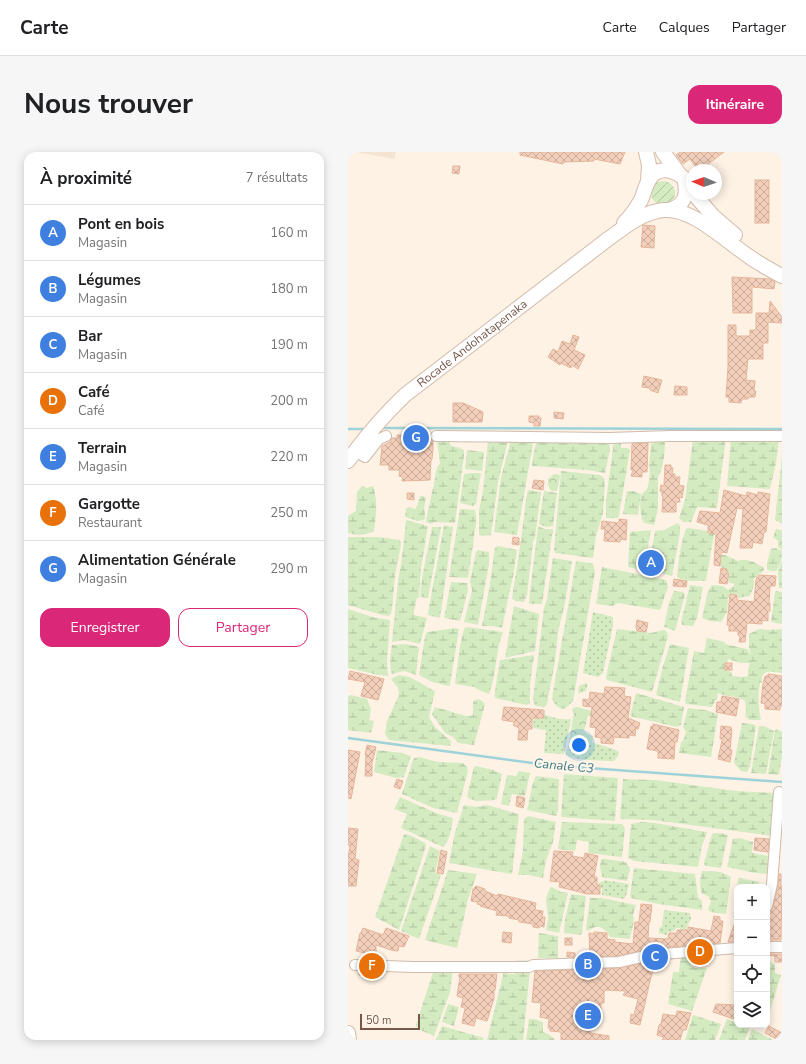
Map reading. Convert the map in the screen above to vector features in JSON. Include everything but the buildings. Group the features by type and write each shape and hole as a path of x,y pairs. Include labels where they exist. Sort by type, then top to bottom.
{"main road":[{"path":"646,152 648,165 646,194 654,206 693,218 718,232 749,257 782,276"},
{"path":"664,152 686,183"},
{"path":"664,170 670,170 682,177 686,192 685,197 679,206 653,212 637,219 608,239 633,213 654,174 664,170"},
{"path":"699,200 713,216 742,241 769,260 782,266"},
{"name":"Rocade Andohatapenaka","path":"355,451 384,416 405,395 608,239"},
{"path":"348,1033 349,1040"}],"street":[{"path":"355,451 365,457 379,439 386,436"},
{"path":"436,436 609,438 671,436 782,436"},
{"path":"770,893 772,884 779,792"},
{"path":"770,947 782,947"},
{"path":"355,965 414,968 529,967 536,965 619,962 650,955 734,948"}],"shaded area":[{"path":"355,152 396,152 394,159"}],"green space":[{"path":"663,181 671,185 675,193 671,201 663,205 655,201 651,193 655,185"},
{"path":"511,437 534,438 517,535 494,532 501,478"},
{"path":"726,438 716,508 697,507 691,522 683,522 679,518 685,500 693,439"},
{"path":"731,438 779,439 776,463 770,489 727,486"},
{"path":"537,439 609,441 610,450 605,473 587,470 532,466"},
{"path":"449,440 451,446 464,450 455,523 435,522 431,524 426,522 436,471 440,463 437,441"},
{"path":"488,440 508,440 498,482 491,535 482,536 479,535 479,510 483,491"},
{"path":"655,440 665,440 663,464 658,477 658,509 654,525 644,523 640,505 642,494 647,489 650,474 649,467 651,444"},
{"path":"614,441 621,441 621,448 628,448 630,450 618,518 606,518 606,501"},
{"path":"467,450 484,452 482,471 465,469"},
{"path":"782,456 782,524 775,520"},
{"path":"561,471 600,475 604,478 603,513 596,536 593,558 555,553 554,550"},
{"path":"481,473 476,504 473,506 460,503 464,474"},
{"path":"554,474 558,474 560,476 557,491 551,491 548,485 548,479"},
{"path":"362,486 367,488 373,486 375,491 376,508 374,531 361,535 348,533 348,516 356,511 357,492"},
{"path":"528,490 541,492 527,595 524,602 515,601 512,598"},
{"path":"544,491 557,493 553,526 546,527 539,524"},
{"path":"627,491 633,491 641,494 638,515 623,514"},
{"path":"420,496 426,497 424,520 418,521 405,517 406,509 408,507 416,509"},
{"path":"460,509 475,510 476,515 476,528 468,578 449,577"},
{"path":"406,520 428,526 421,568 419,598 417,598 414,611 414,615 427,618 420,644 404,640 392,642"},
{"path":"678,523 680,526 680,533 672,576 648,570 655,531 664,530"},
{"path":"444,525 453,527 440,618 428,615 428,613"},
{"path":"538,526 545,529 553,529 542,604 530,604 529,602"},
{"path":"432,527 441,527 428,598 420,597 422,578"},
{"path":"689,528 708,531 708,534 714,534 706,581 687,580 677,577 683,540 686,529"},
{"path":"776,529 782,530 782,550 778,547 778,541 773,537"},
{"path":"651,530 644,570 628,567 630,532"},
{"path":"348,537 378,537 400,540 401,545 395,576 392,608 391,614 388,616 348,605"},
{"path":"498,546 517,550 502,628 482,626 495,547"},
{"path":"776,548 782,551 781,561 776,571 770,571 767,569 767,563 771,549"},
{"path":"478,550 489,552 489,564 478,625 464,622 472,591 470,581 476,552"},
{"path":"721,555 725,555 738,561 751,561 764,569 762,573 759,573 759,575 754,578 754,585 750,596 738,598 738,594 730,594 730,598 728,598 727,612 721,622 710,621 702,618 708,591 712,585 723,586 728,590 734,586 734,584 728,582 730,573 727,573 727,569 720,566"},
{"path":"553,558 572,561 565,603 558,632 555,661 547,704 545,707 535,706 533,699 544,608 547,599"},
{"path":"576,561 593,564 595,572 573,701 565,709 562,709 554,703 552,698"},
{"path":"782,561 782,588 779,588 778,571"},
{"path":"602,567 666,580 668,587 660,610 618,603 612,606 596,604"},
{"path":"451,582 467,583 468,590 460,621 444,618"},
{"path":"690,585 703,587 697,618 693,626 682,625 681,622"},
{"path":"674,591 683,592 685,595 675,631 664,627 669,603"},
{"path":"776,591 782,592 782,624 771,622"},
{"path":"514,606 539,614 535,651 505,658"},
{"path":"348,609 376,618 390,620 387,662 388,676 348,668"},
{"path":"593,612 613,617 613,626 603,673 598,677 583,673"},
{"path":"467,627 503,632 489,694 474,687 455,684 460,646 464,629"},
{"path":"455,628 459,629 450,685 432,682 419,675 425,636 427,632"},
{"path":"617,629 651,633 664,630 667,632 668,636 652,692 607,680 606,677"},
{"path":"759,629 782,629 782,673 768,672 763,675 762,682 760,683 759,697 759,711 761,720 750,720 745,717 745,701 742,699 718,693 717,700 712,707 686,704 685,701 694,651 704,653 707,638 747,649 751,655 749,647 749,634","holes":["728,659 741,663 750,663 748,676 732,676 732,672 725,670 725,663 727,663"]},
{"path":"406,644 419,647 416,675 404,671 392,674 390,660 392,645"},
{"path":"670,644 689,648 680,702 656,695"},
{"path":"534,655 530,685 530,703 527,705 495,698 500,660"},
{"path":"399,675 413,679 435,691 429,717 435,727 451,741 450,746 389,740 385,734 387,721 399,695 398,688 391,679"},
{"path":"586,683 588,684 586,691 578,693 579,686"},
{"path":"636,693 684,707 681,725 677,727 630,716"},
{"path":"351,695 367,699 371,709 369,720 374,721 371,733 348,730 348,696"},
{"path":"476,699 481,700 485,704 474,745 458,743 453,737 445,733 432,714 435,707 466,716 473,715 473,702"},
{"path":"577,707 596,712 593,715 588,716 584,731 593,736 592,743 573,740 569,741 574,713 572,711 573,708"},
{"path":"688,708 705,710 718,714 711,757 679,753 681,742 683,741 686,732 683,727"},
{"path":"534,712 556,718 571,719 564,754 544,753 546,730 533,728"},
{"path":"742,723 753,724 756,726 750,767 747,772 741,771 734,763"},
{"path":"759,726 764,726 774,731 766,774 751,773"},
{"path":"777,729 782,732 782,755 779,775 768,774 775,730"},
{"path":"569,741 588,741 616,750 619,752 618,756 614,761 587,760 571,757 566,755"},
{"path":"377,750 402,753 411,756 404,777 396,778 374,772"},
{"path":"419,757 438,762 463,763 467,767 468,771 457,813 433,808 402,794 413,760 414,758"},
{"path":"476,766 502,774 497,798 495,800 478,801 469,799 467,796 474,767"},
{"path":"519,771 530,773 525,796 512,794 509,806 501,804 507,775 516,776"},
{"path":"564,774 618,778 615,821 561,817"},
{"path":"536,776 559,779 558,811 556,816 527,810"},
{"path":"623,779 655,780 736,791 776,793 773,836 653,820 620,819"},
{"path":"400,797 436,813 453,818 449,838 443,847 401,828 407,814 394,809"},
{"path":"464,805 476,807 487,805 519,814 512,874 449,863 455,832"},
{"path":"528,816 556,822 553,842 546,860 543,878 529,875 518,875 523,851 524,819"},
{"path":"562,822 622,824 625,828 622,857 588,853 589,842 577,840 575,851 558,849"},
{"path":"641,822 707,832 702,846 698,867 634,861 628,858 631,824"},
{"path":"404,834 410,835 425,843 426,846 399,930 375,917"},
{"path":"712,834 728,835 721,868 705,866 704,863"},
{"path":"740,838 753,842 752,853 773,857 770,874 755,873 727,867 733,839"},
{"path":"430,846 440,851 435,873 441,875 419,939 401,931"},
{"path":"601,859 626,862 630,869 627,881 602,877 600,866"},
{"path":"634,868 695,874 698,897 702,901 702,910 658,904 631,898"},
{"path":"448,870 477,874 468,899 457,948 425,940"},
{"path":"702,871 721,872 731,877 726,914 711,912 708,910 711,901 708,896 702,894 701,891 700,882"},
{"path":"739,878 759,882 758,884 737,884"},
{"path":"604,880 629,884 624,899 602,895 602,889 599,886 599,882 603,882"},
{"path":"552,887 561,892 568,893 559,933 546,930 548,918 546,899 550,888"},
{"path":"571,894 586,896 582,933 580,935 564,933 565,919"},
{"path":"590,898 602,898 636,905 633,915 634,920 630,939 610,937 605,930 598,927 587,931"},
{"path":"664,910 690,913 691,919 684,933 679,933 680,928 676,928 674,931 668,932 666,935 659,933 659,928 662,926"},
{"path":"539,933 558,936 558,958 538,958"},
{"path":"681,955 692,955 691,966 696,968 707,968 692,1011 668,1004 673,972 679,972"},
{"path":"770,962 775,964 775,973 781,975 770,1011"},
{"path":"434,969 453,969 450,992 434,1036 418,1029 416,1025"},
{"path":"504,971 508,971 508,974 515,974 515,971 530,971 523,1040 487,1040"},
{"path":"448,1004 459,1007 454,1026 442,1022"},
{"path":"693,1015 721,1024 715,1040 685,1040"},
{"path":"529,1019 543,1022 543,1032 550,1035 555,1040 526,1040"},
{"path":"727,1019 734,1022 734,1028 750,1028 745,1040 719,1040"},
{"path":"442,1026 484,1038 483,1040 436,1040"},
{"path":"752,1029 773,1040 748,1040"}],"waterway":[{"path":"381,428 782,429"},
{"path":"348,429 368,429"},
{"name":"Canale C3","path":"348,738 547,765 782,782"},
{"path":"517,962 530,962"}],"place":[{"name":"Alimentation Générale","path":"416,438"},
{"name":"Pont en bois","path":"651,563"},
{"name":"Café","path":"700,952"},
{"name":"Bar","path":"655,957"},
{"name":"Légumes","path":"588,965"},
{"name":"Gargotte","path":"372,966"},
{"name":"Terrain","path":"588,1016"}]}
